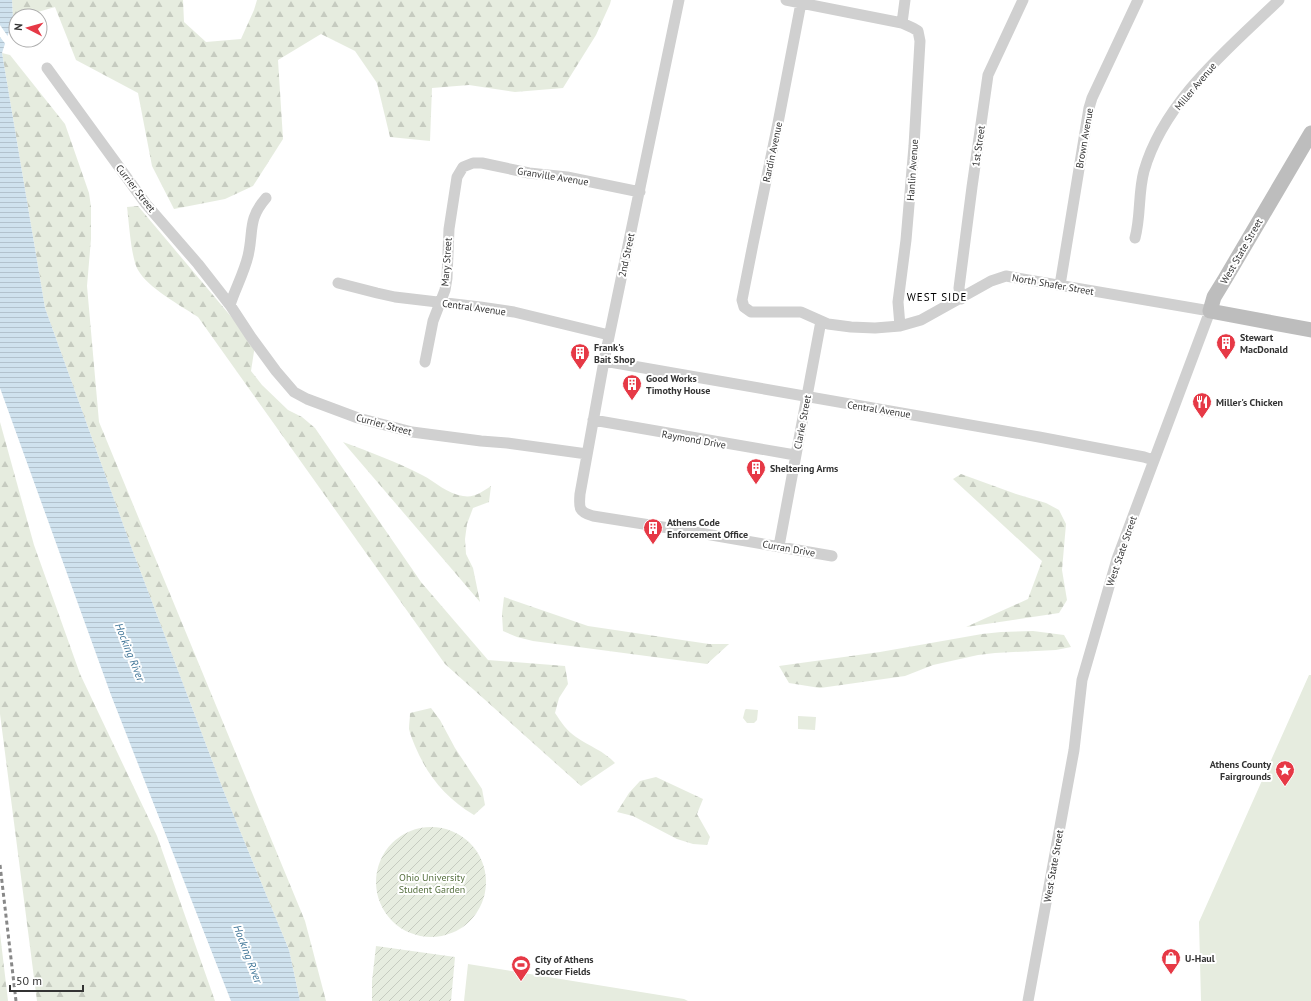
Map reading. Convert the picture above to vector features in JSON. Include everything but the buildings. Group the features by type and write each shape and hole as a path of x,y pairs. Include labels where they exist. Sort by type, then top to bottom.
{"street":[{"name":"2nd Street","path":"582,511 580,507 580,494 604,361 640,192 678,0"},
{"path":"786,0 902,23 905,0"},
{"name":"1st Street","path":"961,299 959,288 988,75 1023,0"},
{"name":"Brown Avenue","path":"1060,285 1089,108 1092,98 1138,0"},
{"name":"Miller Avenue","path":"1136,238 1139,225 1142,180 1147,163 1160,132 1190,89 1214,63 1279,0"},
{"name":"Rardin Avenue","path":"742,300 801,3"},
{"name":"Hanlin Avenue","path":"900,326 898,302 906,240 920,41 918,31 902,23"},
{"name":"Currier Street","path":"47,68 142,198 230,305 251,338 294,392 306,399 358,418 412,432 587,454"},
{"name":"West State Street","path":"1028,1001 1074,750 1082,680 1117,559 1214,297 1311,133"},
{"name":"Granville Avenue","path":"467,164 482,163 529,173 567,177 640,192"},
{"name":"Mary Street","path":"425,362 433,322 445,290 449,229 457,177 460,170 467,164"},
{"path":"230,305 248,254 252,221 256,212 266,198"},
{"name":"North Shafer Street","path":"742,300 743,305 749,311 801,312 828,324 866,328 900,326 921,320 991,281 1006,276 1311,330"},
{"name":"Central Avenue","path":"338,283 377,293 440,303 514,312 610,335"},
{"name":"Clarke Street","path":"779,546 821,321"},
{"name":"Central Avenue","path":"604,361 1039,437 1153,460"},
{"name":"Raymond Drive","path":"593,420 796,456"},
{"name":"Curran Drive","path":"582,511 593,516 832,556"}],"green space":[{"path":"12,0 183,0 184,22 206,42 241,39 257,0 611,0 596,35 563,88 515,92 469,85 432,88 430,141 390,137 377,83 355,51 321,34 278,60 283,139 253,186 225,199 174,209 152,166 138,93 76,60 55,7 48,9 12,8"},
{"path":"2,53 10,55 65,124 89,193 91,207 91,239 87,286 99,422 305,921 326,1001 300,1001 289,950 224,792 132,549 45,308"},
{"path":"138,206 255,345 251,371 262,385 288,410 302,417 315,428 421,582 488,660 565,666 568,684 559,698 555,713 564,726 573,735 601,752 615,763 581,786 445,664 198,317 157,290 138,270 132,249 127,207"},
{"path":"0,422 34,545 80,674 157,836 215,1001 37,1001 0,714"},
{"path":"343,442 403,466 457,495 474,495 491,486 489,502 473,508 467,524 465,539 466,554 473,568 480,602"},
{"path":"961,474 1046,503 1059,510 1066,524 1062,570 1067,600 1059,613 966,627 1028,599 1042,561 953,479"},
{"path":"504,597 588,626 709,644 729,644 707,664 533,641 517,637 503,631 502,614"},
{"path":"1033,631 1064,635 1071,647 1056,650 978,655 933,665 905,676 820,688 789,683 779,666 880,652 982,634"},
{"name":"Athens County Fairgrounds","path":"1309,675 1311,675 1311,1001 1201,1001 1199,922"},
{"path":"431,708 440,720 455,748 482,789 485,805 474,815 446,794 439,786 420,757 413,742 409,729 410,713"},
{"path":"746,709 758,710 757,720 754,723 747,723 743,718"},
{"path":"798,716 816,717 815,730 798,729"},
{"path":"656,777 703,799 697,814 710,837 707,845 693,844 677,839 633,816 617,812 629,793 640,781"},
{"name":"Ohio University Student Garden","path":"431,827 452,831 470,843 482,861 486,882 482,903 470,921 452,933 431,937 410,933 392,921 380,903 376,882 380,861 392,843 410,831"},
{"path":"0,933 8,1001 0,1001"},
{"path":"376,946 455,957 451,1001 372,1001 372,981"},
{"name":"City of Athens Soccer Fields","path":"468,964 684,999 688,1001 464,1001"}],"water":[{"name":"Hocking River","path":"0,0 12,0 12,8 8,8 8,34 2,53 45,308 132,549 224,792 289,950 300,1001 231,1001 111,695 0,388"}],"pier":[{"path":"0,25 8,37 7,46 0,37"}],"railway":[{"path":"0,865 16,1001"}],"place":[{"name":"Stewart MacDonald","path":"1226,360"},
{"name":"Frank's Bait Shop","path":"580,370"},
{"name":"Good Works Timothy House","path":"632,401"},
{"name":"Miller's Chicken","path":"1202,419"},
{"name":"Sheltering Arms","path":"756,485"},
{"name":"Athens Code Enforcement Office","path":"653,545"},
{"name":"Athens County Fairgrounds","path":"1285,787"},
{"name":"U-Haul","path":"1171,975"},
{"name":"City of Athens Soccer Fields","path":"521,982"}],"district":[{"name":"WEST SIDE","path":"937,297"}]}
